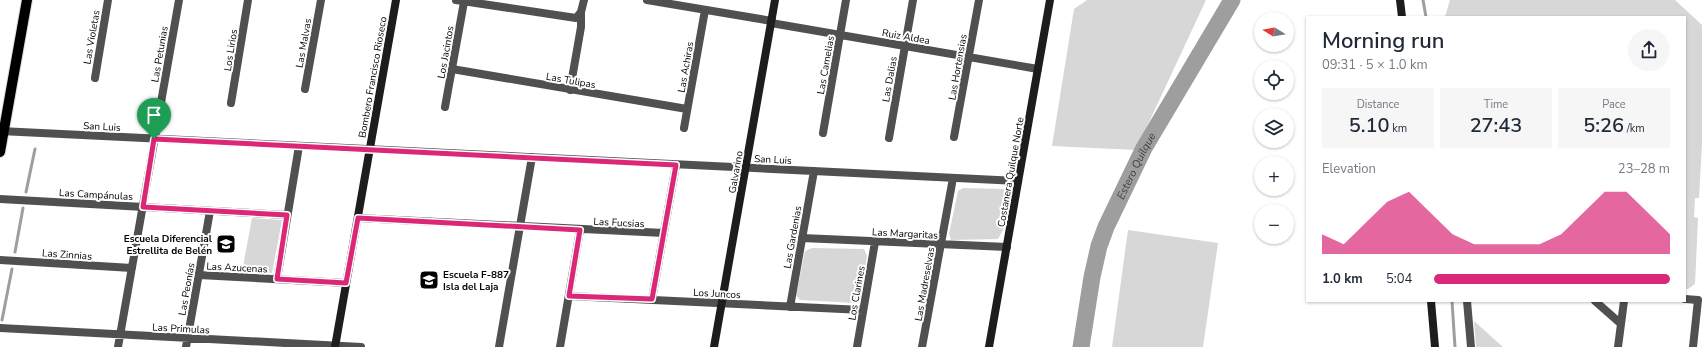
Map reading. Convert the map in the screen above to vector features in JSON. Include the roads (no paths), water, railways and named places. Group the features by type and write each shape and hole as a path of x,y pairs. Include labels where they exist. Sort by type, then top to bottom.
{"main road":[{"path":"0,152 2,131 27,0"},
{"name":"Bombero Francisco Rioseco","path":"335,346 396,0"},
{"name":"Galvarino","path":"714,347 775,0"},
{"name":"Costanera Quilque Norte","path":"989,347 1050,0"},
{"path":"1400,0 1402,16"},
{"path":"1431,302 1436,347"}],"street":[{"name":"Las Violetas","path":"95,78 108,0"},
{"name":"Las Petunias","path":"118,347 179,0"},
{"name":"Los Lirios","path":"231,103 248,0"},
{"name":"Las Malvas","path":"305,89 320,0"},
{"path":"570,90 584,0"},
{"name":"Ruiz Aldea","path":"651,0 1038,69"},
{"name":"Las Camelias","path":"823,133 846,0"},
{"name":"Las Dalias","path":"888,138 913,0"},
{"name":"Las Hortensias","path":"954,138 979,0"},
{"path":"460,1 573,18 579,16 581,12"},
{"name":"Los Jacintos","path":"445,107 452,69 460,1"},
{"name":"Las Achiras","path":"684,128 705,10"},
{"name":"Las Tulipas","path":"452,69 687,110"},
{"name":"San Luis","path":"2,131 1018,182"},
{"path":"277,279 299,146"},
{"path":"499,347 532,158"},
{"path":"652,299 676,165"},
{"name":"Las Gardenias","path":"790,307 814,171"},
{"name":"Las Madreselvas","path":"922,347 953,178"},
{"name":"Las Campánulas","path":"0,199 287,215"},
{"name":"Las Peonías","path":"186,347 210,211"},
{"name":"Las Fucsias","path":"358,218 664,234"},
{"path":"560,347 580,230"},
{"name":"Las Margaritas","path":"802,238 1007,247"},
{"name":"Los Clarines","path":"857,347 875,242"},
{"name":"Las Zinnias","path":"0,260 132,268"},
{"name":"Las Azucenas","path":"199,274 346,283"},
{"name":"Los Juncos","path":"569,296 863,310"},
{"path":"1686,299 1700,299 1693,347"},
{"path":"1467,302 1471,347"},
{"path":"1596,302 1620,323"},
{"path":"1618,347 1624,302"},
{"name":"Las Primulas","path":"0,328 361,347"}],"waterway":[{"name":"Estero Quilque","path":"1081,347 1092,277 1099,246 1106,227 1144,148 1232,0"},
{"path":"1423,0 1426,16"},
{"path":"26,192 35,149"},
{"path":"15,252 23,208"},
{"path":"2,320 12,269"},
{"path":"1452,302 1455,347"}],"place":[{"name":"Escuela Diferencial Estrellita de Belén","path":"226,244"},
{"name":"Escuela F-887 Isla del Laja","path":"429,280"}]}
